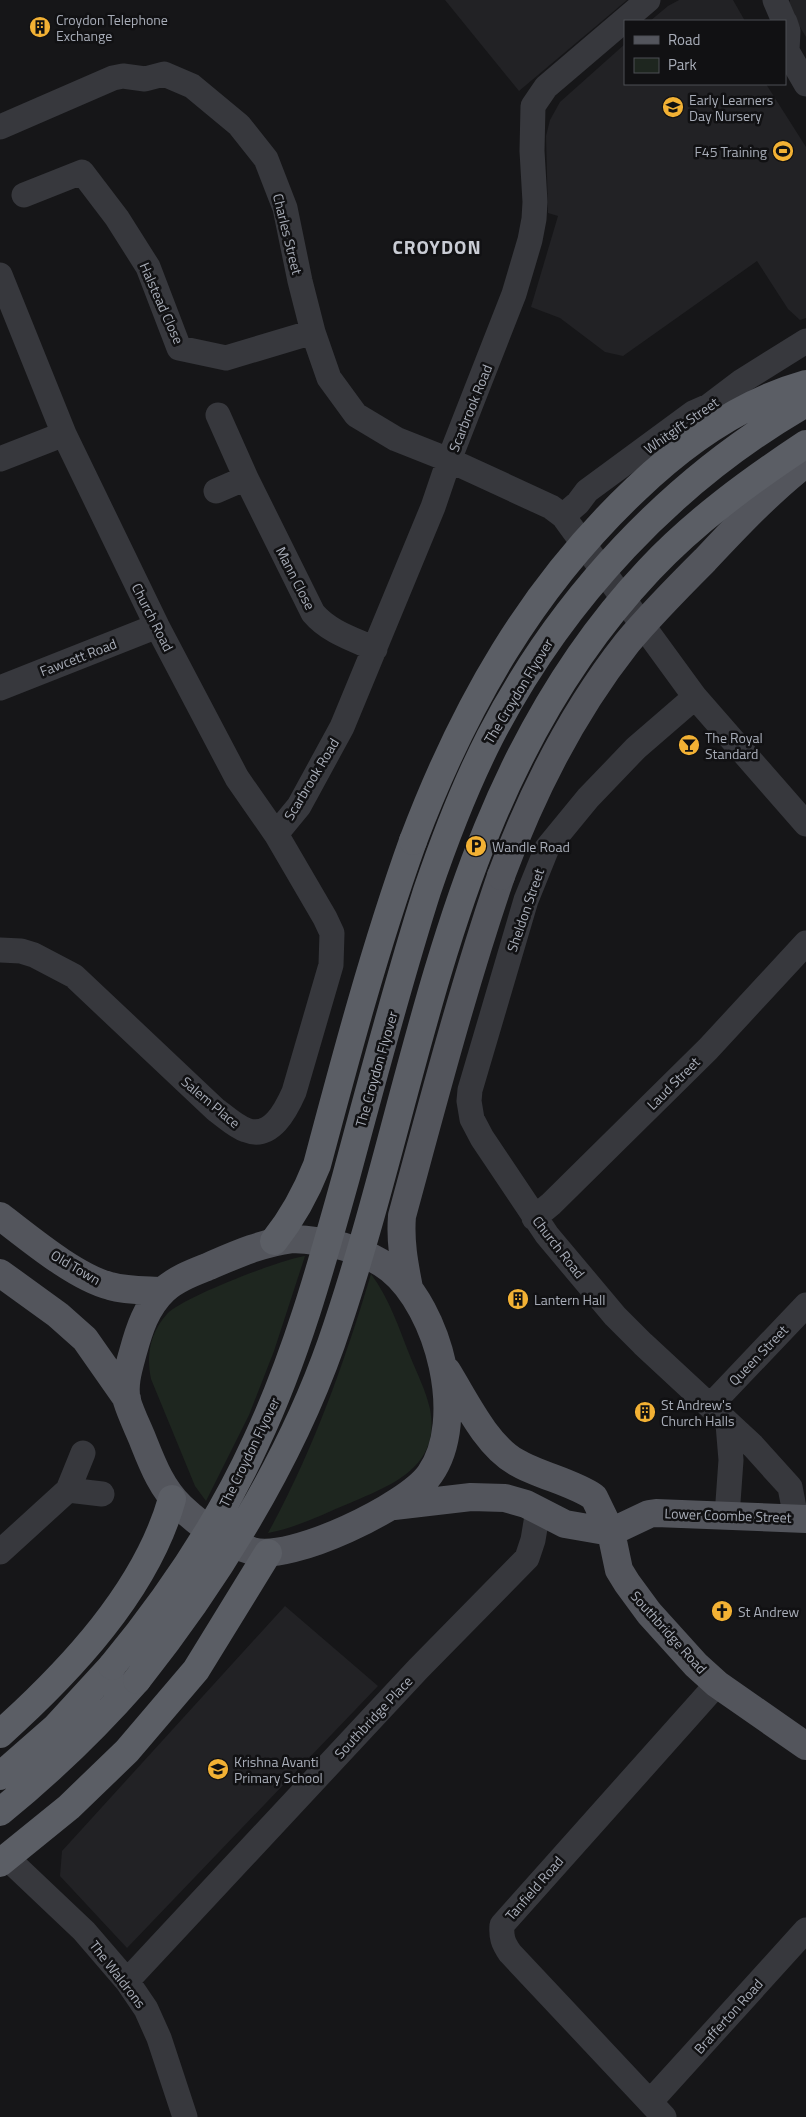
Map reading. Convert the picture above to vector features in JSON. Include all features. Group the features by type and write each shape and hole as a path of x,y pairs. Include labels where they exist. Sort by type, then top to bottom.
{"highway":[{"path":"274,1241 295,1212 307,1190 317,1165 364,991 413,841 444,762 491,671 534,604 577,550 652,474 698,437 750,407 806,384"},
{"name":"The Croydon Flyover","path":"0,1776 56,1727 141,1632 211,1528 238,1478 275,1399 290,1361 318,1277 425,899 456,813 494,729 511,699 554,631 586,590 632,539 723,459 806,403"},
{"name":"The Croydon Flyover","path":"0,1812 67,1754 137,1680 191,1610 237,1537 280,1457 314,1386 330,1345 357,1260 454,916 484,832 523,747 568,672 596,633 648,570 716,508 750,481 806,444"},
{"path":"0,1734 61,1674 92,1640 122,1600 157,1543 172,1499"},
{"path":"4,1860 69,1807 134,1743 196,1670 268,1553"}],"main road":[{"path":"409,1288 402,1252 402,1216 442,1066 482,931 520,826 549,763 587,698 650,616 759,505 806,463"},
{"name":"Old Town","path":"0,1216 49,1252 92,1279 109,1286 132,1290 163,1291"},
{"path":"0,1273 58,1315 85,1339 127,1400 154,1466 172,1499 194,1520 222,1538 253,1552 268,1553 307,1545 371,1517 413,1492 430,1474 438,1459 444,1439 448,1397 444,1367 420,1306 409,1288 390,1269 372,1258 341,1246 310,1240 292,1239 274,1241 254,1247 188,1275 163,1291 145,1316 136,1340 128,1370 127,1400"},
{"name":"Southbridge Road","path":"444,1367 492,1442 505,1455 540,1474 594,1497 612,1532 619,1570 627,1583 675,1643 696,1665 717,1684 806,1746"},
{"path":"391,1506 484,1496 515,1500 573,1526 612,1532"},
{"name":"Lower Coombe Street","path":"612,1532 649,1514 656,1513 801,1518"}],"street":[{"name":"Scarbrook Road","path":"625,20 648,0"},
{"path":"775,0 783,20"},
{"name":"Scarbrook Road","path":"276,834 306,794 342,727 433,507 449,460 504,321 530,240 535,202 532,151 533,106 546,87 624,20"},
{"path":"786,26 788,31 787,51 806,84"},
{"name":"Charles Street","path":"0,127 113,78 123,76 145,79 164,74 192,86 239,125 266,159 285,208 313,332 329,378 356,415 396,439 449,460"},
{"name":"Halstead Close","path":"24,195 82,172 118,218 148,267 178,348 226,358 313,332"},
{"name":"Church Road","path":"0,276 64,434 157,626 237,778 276,834 326,918 332,934 333,944"},
{"name":"Whitgift Street","path":"563,516 588,491 693,413 709,406 742,381 806,341"},
{"name":"Mann Close","path":"218,415 246,478 313,613 321,623 334,631 375,649"},
{"path":"0,458 64,434"},
{"path":"449,460 563,516 695,697 806,824"},
{"path":"216,491 246,478"},
{"name":"Fawcett Road","path":"0,688 157,626"},
{"name":"Sheldon Street","path":"472,1119 469,1110 470,1090 526,900 546,848 588,798 636,748 695,697"},
{"name":"Laud Street","path":"534,1218 551,1204 708,1049 806,943"},
{"name":"Salem Place","path":"0,950 21,951 34,955 59,966 74,976 216,1110 236,1125 253,1132 266,1130 274,1124 288,1105 294,1092 331,965 333,944"},
{"name":"Church Road","path":"472,1119 482,1138 534,1218 560,1252 615,1316 642,1344 753,1446 790,1487 801,1518"},
{"name":"Queen Street","path":"710,1406 806,1305"},
{"path":"727,1516 731,1460 728,1424"},
{"path":"0,1552 68,1490 83,1453"},
{"path":"68,1490 102,1494"},
{"name":"Southbridge Place","path":"128,1981 418,1669 527,1558 534,1540 538,1510"},
{"name":"Tanfield Road","path":"657,2110 510,1953 504,1945 501,1935 502,1925 717,1684"},
{"name":"The Waldrons","path":"4,1860 84,1931 128,1981 146,2009 159,2038 186,2117"},
{"name":"Brafferton Road","path":"657,2110 806,1930"}],"shaded area":[{"path":"445,0 627,0 519,91"},
{"path":"679,0 733,0 744,20 651,20 668,6"},
{"path":"790,0 806,0 806,37 788,7"},
{"path":"624,45 624,85 767,85 806,147 806,318 800,320 788,309 757,261 623,356 605,352 560,318 531,307 558,216 548,213 546,136 550,120 560,102"},
{"name":"Krishna Avanti Primary School","path":"285,1606 378,1686 127,1948 60,1876 62,1851"}],"green space":[{"path":"305,1256 274,1351 249,1415 206,1501 195,1486 151,1379 149,1353 153,1337 167,1314 191,1299 255,1271"},
{"path":"371,1274 393,1314 426,1396 430,1409 431,1429 428,1446 421,1459 397,1481 309,1520 289,1528 268,1533 313,1439 350,1341"}],"place":[{"name":"Croydon Telephone Exchange","path":"40,27"},
{"name":"Early Learners Day Nursery","path":"673,107"},
{"name":"F45 Training","path":"783,151"},
{"name":"The Royal Standard","path":"689,745"},
{"name":"Wandle Road","path":"476,846"},
{"name":"Lantern Hall","path":"518,1299"},
{"name":"St Andrew's Church Halls","path":"645,1412"},
{"name":"St Andrew","path":"722,1611"},
{"name":"Krishna Avanti Primary School","path":"218,1769"}],"district":[{"name":"CROYDON","path":"437,246"}]}
